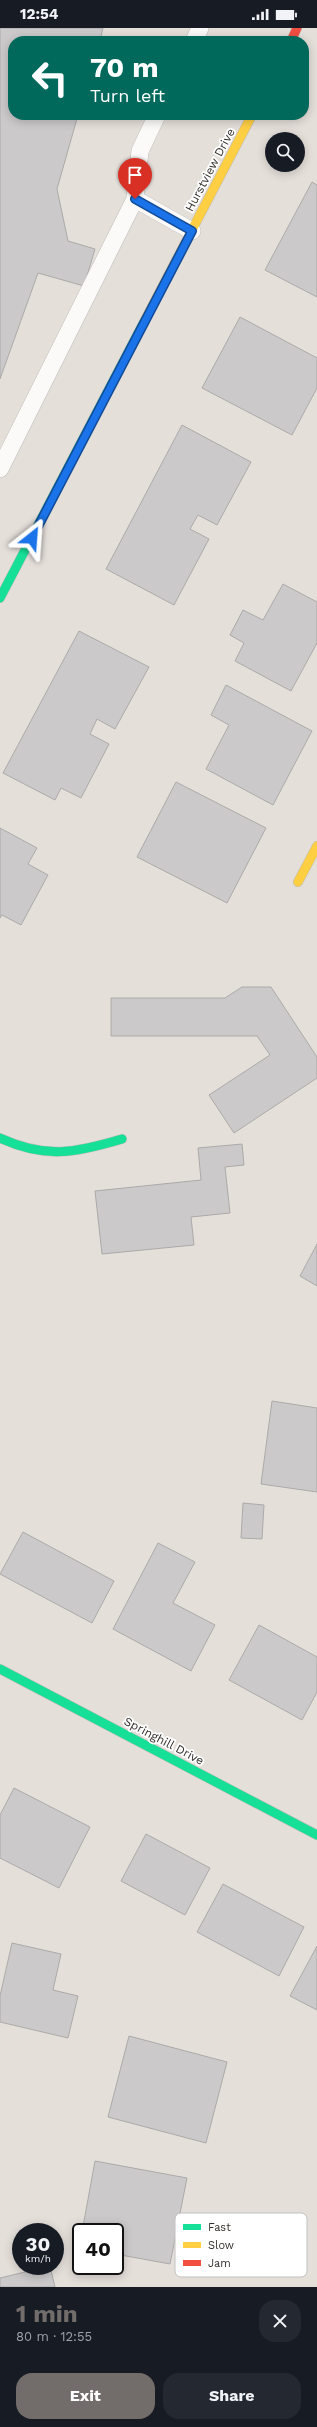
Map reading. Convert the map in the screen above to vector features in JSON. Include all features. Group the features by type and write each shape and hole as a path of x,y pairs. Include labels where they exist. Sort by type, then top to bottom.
{"street":[{"name":"Hurstview Drive","path":"0,598 249,120"},
{"path":"298,882 317,846"},
{"path":"0,1138 32,1151 58,1155 85,1150 122,1139"},
{"name":"Springhill Drive","path":"0,1669 317,1835"}],"lane":[{"path":"0,469 135,199 140,151 156,120"},
{"path":"135,199 192,231"}],"building":[{"path":"0,28 103,28 101,36 8,36 8,120 77,120 57,189 68,241 95,249 84,286 38,273 0,379"},
{"path":"312,182 317,185 317,297 265,270"},
{"path":"240,317 317,358 317,388 292,435 202,388"},
{"path":"182,425 251,462 217,525 198,515 190,529 209,539 174,605 106,569"},
{"path":"283,584 317,602 317,643 291,691 235,661 244,643 230,635 243,610 263,620"},
{"path":"79,631 149,667 115,729 97,719 90,734 109,744 81,798 61,788 55,800 3,773"},
{"path":"226,685 312,731 273,805 206,769 229,725 211,715"},
{"path":"176,782 266,828 227,903 137,857"},
{"path":"0,828 37,848 28,864 48,875 21,925 2,915 0,918"},
{"path":"242,987 271,987 317,1057 317,1078 234,1133 209,1095 270,1055 257,1036 111,1036 111,998 225,998"},
{"path":"242,1144 244,1165 225,1167 230,1213 191,1217 194,1245 102,1254 95,1191 201,1180 198,1148"},
{"path":"317,1244 317,1286 300,1276"},
{"path":"272,1401 317,1408 317,1492 261,1484"},
{"path":"243,1503 264,1505 262,1539 241,1538"},
{"path":"23,1532 114,1581 92,1623 0,1574"},
{"path":"158,1543 195,1562 173,1603 215,1625 191,1671 113,1629"},
{"path":"259,1625 317,1657 317,1692 302,1720 229,1680"},
{"path":"14,1788 90,1827 59,1888 0,1858 0,1815"},
{"path":"146,1834 210,1868 185,1915 121,1881"},
{"path":"223,1884 304,1927 279,1976 197,1932"},
{"path":"12,1943 61,1954 53,1990 78,1996 68,2038 0,2022 0,1996"},
{"path":"317,1946 317,2010 290,1996"},
{"path":"129,2036 227,2062 206,2143 108,2117"},
{"path":"95,2161 187,2178 180,2213 175,2213 175,2239 170,2264 124,2256 124,2223 84,2223"},
{"path":"12,2275 52,2275 55,2287 0,2287 0,2278"}],"traffic: fast":[{"path":"0,598 145,320"},
{"path":"0,1138 32,1149 61,1152 90,1148 122,1139"},
{"path":"0,1669 317,1835"}],"traffic: slow":[{"path":"145,320 249,120"},
{"path":"298,882 317,846"}],"traffic: jam":[{"path":"293,36 297,28"}],"route":[{"path":"32,538 192,231 135,199"}]}
